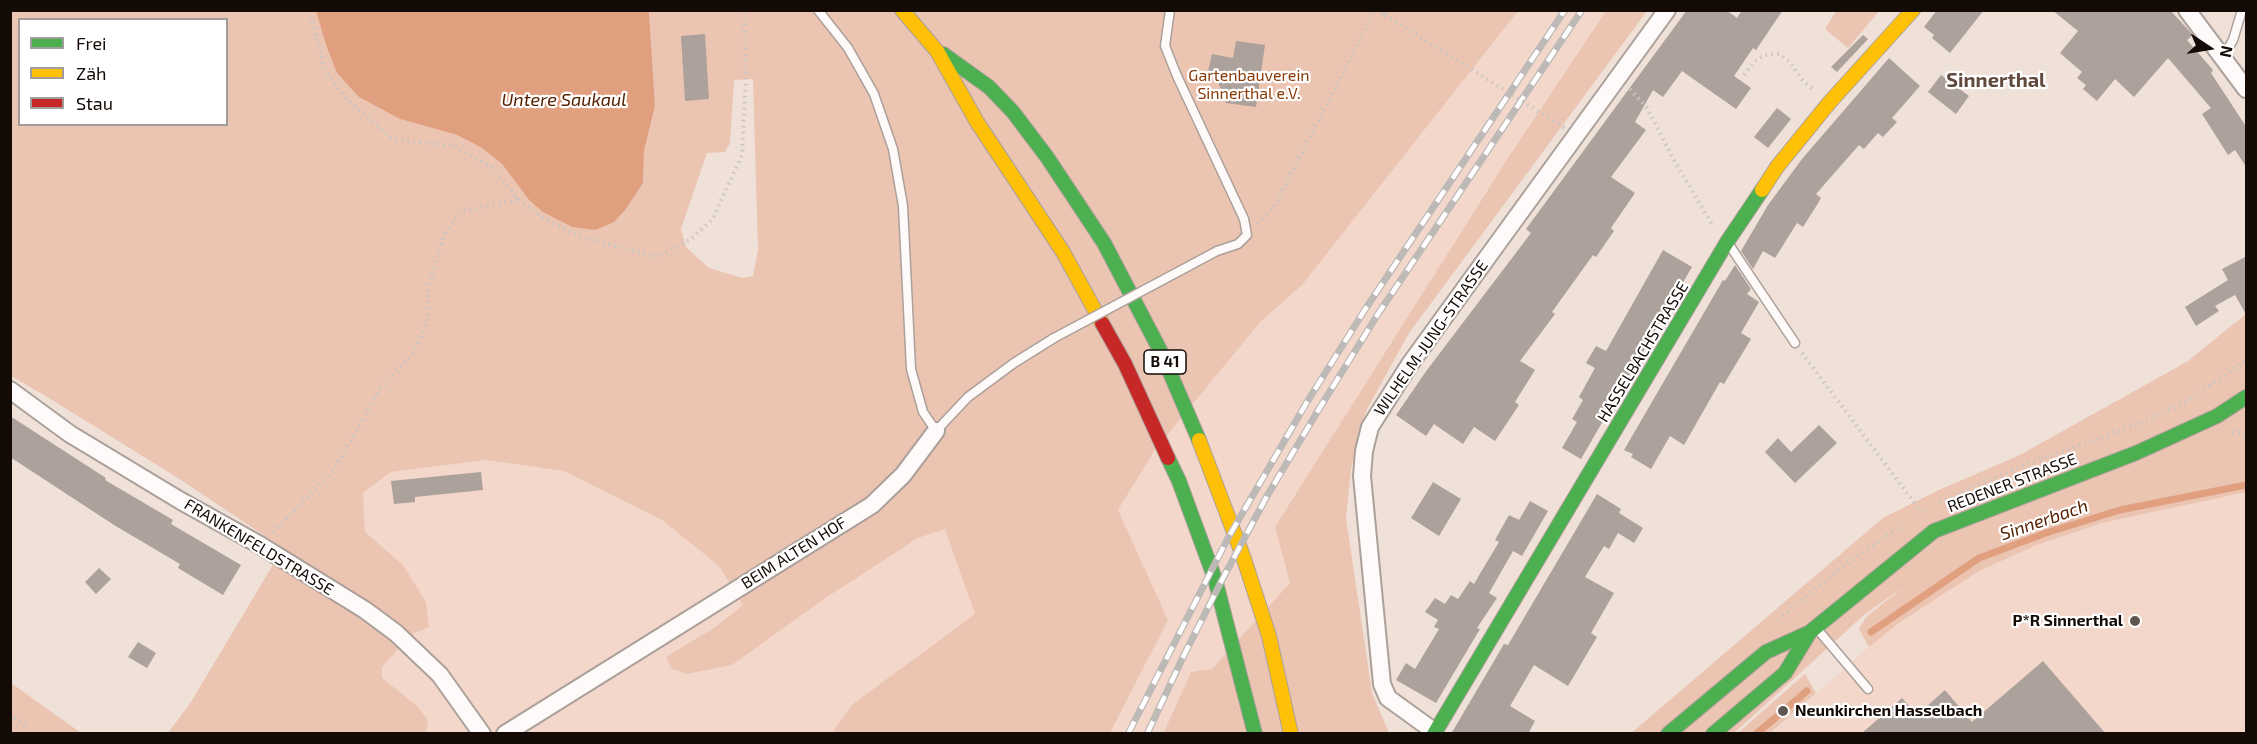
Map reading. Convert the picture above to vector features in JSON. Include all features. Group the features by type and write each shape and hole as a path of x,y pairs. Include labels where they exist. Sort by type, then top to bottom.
{"main road":[{"name":"B 41","path":"902,10 937,51 977,122 1064,252 1125,364 1179,481 1215,579 1255,734"},
{"name":"HASSELBACHSTRASSE","path":"1435,733 1727,242 1777,167 1829,103 1912,10"},
{"name":"B 41","path":"937,51 989,87 1013,112 1047,157 1104,243 1161,352 1207,458 1243,556 1269,636 1291,734"},
{"name":"REDENER STRASSE","path":"1668,734 1766,652 1813,630 1934,531 2136,453 2217,416 2247,397"},
{"name":"REDENER STRASSE","path":"1713,734 1785,672 1813,630"}],"street":[{"name":"WILHELM-JUNG-STRASSE","path":"1435,733 1388,698 1382,684 1362,476 1364,451 1370,427 1417,354 1667,10"},
{"path":"2187,10 2247,89"},
{"name":"FRANKENFELDSTRASSE","path":"10,390 70,434 181,501 260,545 365,610 396,633 440,675 482,734"},
{"name":"BEIM ALTEN HOF","path":"505,734 872,504 903,475 936,431"}],"lane":[{"path":"818,10 848,48 874,94 893,149 903,206 911,369 923,412 936,431"},
{"path":"1170,10 1165,46 1244,219 1247,235"},
{"path":"2223,57 2233,40 2242,10"},
{"name":"BEIM ALTEN HOF","path":"936,431 968,398 1014,363 1053,338 1216,251 1238,244 1247,235"},
{"path":"1727,242 1738,262 1795,343"},
{"path":"1813,630 1868,689"}],"path":[{"path":"310,10 325,70 346,98 392,139 454,146 492,167 518,199 543,218 582,237 658,257 691,239 712,220 742,154 746,75 744,10"},
{"path":"1247,235 1273,209 1376,10 1565,128"},
{"path":"1744,75 1755,61 1765,55 1779,54 1789,61 1803,81 1829,103"},
{"path":"1618,77 1647,108 1697,200 1715,229 1727,242"},
{"path":"260,545 334,470 380,389 414,352 427,321 428,287 446,234 460,212 518,199"},
{"path":"1795,343 1921,512 1961,491 2021,466 2136,425 2185,402 2247,361"},
{"path":"10,714 27,727"}],"shaded area":[{"path":"1518,11 1606,11 1508,158 1275,527 1290,583 1212,669 1191,672 1163,733 1110,734 1168,620 1118,510 1153,451 1261,321 1302,285"},
{"path":"486,460 564,471 662,520 719,566 743,605 714,628 824,599 918,538 946,529 975,614 853,704 832,733 426,733 428,720 417,706 382,679 382,667 412,634 429,627 403,565 365,532 363,493 391,472"},
{"name":"P*R Sinnerthal","path":"2246,492 2246,733 1770,734 1899,623 1979,571 2037,545 2102,523"}],"green space":[{"name":"Gartenbauverein Sinnerthal e.V.","path":"11,11 316,11 325,42 400,119 457,135 482,148 502,164 529,200 596,230 614,222 626,209 643,183 644,151 655,106 649,11 1518,11 1302,285 1261,321 1154,451 1118,510 1168,620 1110,733 832,733 853,704 975,614 945,529 918,538 824,599 732,665 686,674 672,669 666,657 714,628 743,605 719,566 662,520 564,471 486,460 391,472 363,493 365,532 403,565 426,602 429,627 412,634 382,667 382,678 417,706 428,720 426,733 168,733 191,702 283,548 178,478 11,376","holes":["753,79 758,250 753,276 742,278 709,268 686,247 681,229 707,153 725,152 730,143 734,80"]},
{"path":"1606,11 1647,11 1409,333 1366,411 1351,469 1346,518 1372,693 1389,733 1163,734 1191,672 1212,669 1290,583 1275,527 1508,158"},
{"path":"1836,11 1879,11 1848,48 1825,29"},
{"path":"2246,314 2246,492 2102,523 2037,545 1979,571 1899,623 1869,647 1859,629 1866,617 1905,586 1865,614 1734,733 1630,734 1883,518 1939,490 2020,455 2188,361"},
{"path":"1805,674 1816,693 1770,733 1738,733"},
{"path":"11,683 81,733 11,733"}],"water":[{"name":"Untere Saukaul","path":"316,11 649,11 655,106 644,151 643,183 626,209 614,222 596,230 572,227 543,212 529,200 502,164 482,148 457,135 400,119 359,97 337,73"}],"building":[{"path":"1687,10 1726,10 1737,18 1742,10 1783,10 1756,50 1753,48 1734,76 1751,88 1736,109 1682,71 1663,97 1653,90 1635,122 1646,130 1611,177 1635,193 1611,228 1614,231 1596,257 1593,255 1552,312 1555,314 1520,361 1535,370 1515,402 1519,405 1495,441 1474,427 1463,444 1434,424 1426,436 1396,415 1427,370 1531,233 1526,229"},
{"path":"1937,10 1984,10 1950,53 1932,38 1934,35 1924,27"},
{"path":"2052,10 2170,10 2193,35 2187,40 2213,70 2211,73 2247,128 2247,168 2235,150 2228,155 2202,114 2211,108 2168,58 2134,97 2115,79 2097,101 2083,89 2086,85 2077,78 2082,72 2060,53 2078,31"},
{"path":"705,34 709,99 685,101 681,36"},
{"path":"1863,35 1868,39 1837,72 1831,67"},
{"path":"1236,41 1265,45 1256,107 1226,103 1216,77 1207,75 1212,54 1233,58"},
{"path":"1889,58 1920,86 1892,118 1897,122 1883,137 1878,133 1864,149 1859,145 1816,194 1821,198 1803,227 1797,223 1775,258 1763,251 1753,269 1741,251 1768,205 1802,159"},
{"path":"1941,75 1969,96 1956,114 1928,92"},
{"path":"1777,108 1791,119 1768,148 1754,137"},
{"path":"1663,250 1692,267 1581,459 1562,448 1577,422 1572,419 1583,400 1579,397 1595,368 1586,363 1596,346 1606,351"},
{"path":"2247,256 2247,316 2235,295 2215,306 2219,311 2196,326 2185,307 2228,280 2222,269"},
{"path":"1735,265 1751,289 1747,294 1759,302 1741,333 1751,339 1724,384 1720,382 1684,445 1670,436 1651,469 1631,457 1633,454 1624,450 1723,280 1725,281"},
{"path":"10,416 106,478 105,480 173,520 171,524 241,565 223,595 178,568 180,564 114,525 10,457"},
{"path":"1819,425 1837,443 1795,483 1765,452 1778,438 1791,452"},
{"path":"481,472 483,490 415,497 415,502 394,504 391,481"},
{"path":"1433,482 1461,499 1439,536 1411,518"},
{"path":"1597,494 1621,509 1619,513 1643,528 1634,543 1618,533 1609,549 1604,546 1585,577 1614,593 1591,633 1597,637 1568,686 1534,665 1510,706 1535,721 1528,734 1451,734 1504,644 1508,645"},
{"path":"1530,501 1548,511 1522,556 1513,551 1489,593 1497,598 1477,628 1480,629 1436,703 1396,680 1406,663 1415,669 1439,629 1434,627 1438,620 1425,612 1435,598 1445,604 1451,595 1458,599 1470,581 1474,584 1499,542 1495,540 1509,515 1519,520"},
{"path":"99,568 111,579 96,594 85,582"},
{"path":"138,642 156,653 147,668 128,657"},
{"path":"2043,661 2106,734 1861,734 1902,698 1917,715 1945,690 1972,722"}],"waterway":[{"name":"Sinnerbach","path":"1871,632 1979,558 2046,533 2120,510 2246,485"},
{"name":"Sinnerbach","path":"1756,734 1807,691"}],"railway":[{"path":"1128,734 1228,538 1307,402 1366,308 1565,10"},
{"path":"1147,734 1223,578 1267,496 1319,409 1378,314 1582,10"}],"traffic: fast":[{"path":"943,54 989,87 1013,112 1047,157 1104,243 1161,352 1199,440"},
{"path":"1434,734 1727,242 1762,190"},
{"path":"1668,734 1766,652 1810,632 1934,531 2136,453 2217,416 2246,397"},
{"path":"1168,458 1179,481 1215,579 1255,734"},
{"path":"1713,734 1785,673 1810,632"}],"traffic: slow":[{"path":"902,10 937,51 977,122 1063,252 1102,323"},
{"path":"1762,190 1777,167 1829,103 1913,10"},
{"path":"1199,440 1243,556 1269,636 1291,734"}],"traffic: jam":[{"path":"1102,323 1125,364 1168,458"}],"place":[{"name":"P*R Sinnerthal","path":"2135,621"},
{"name":"Neunkirchen Hasselbach","path":"1783,711"}],"district":[{"name":"Sinnerthal","path":"1996,80"}]}
